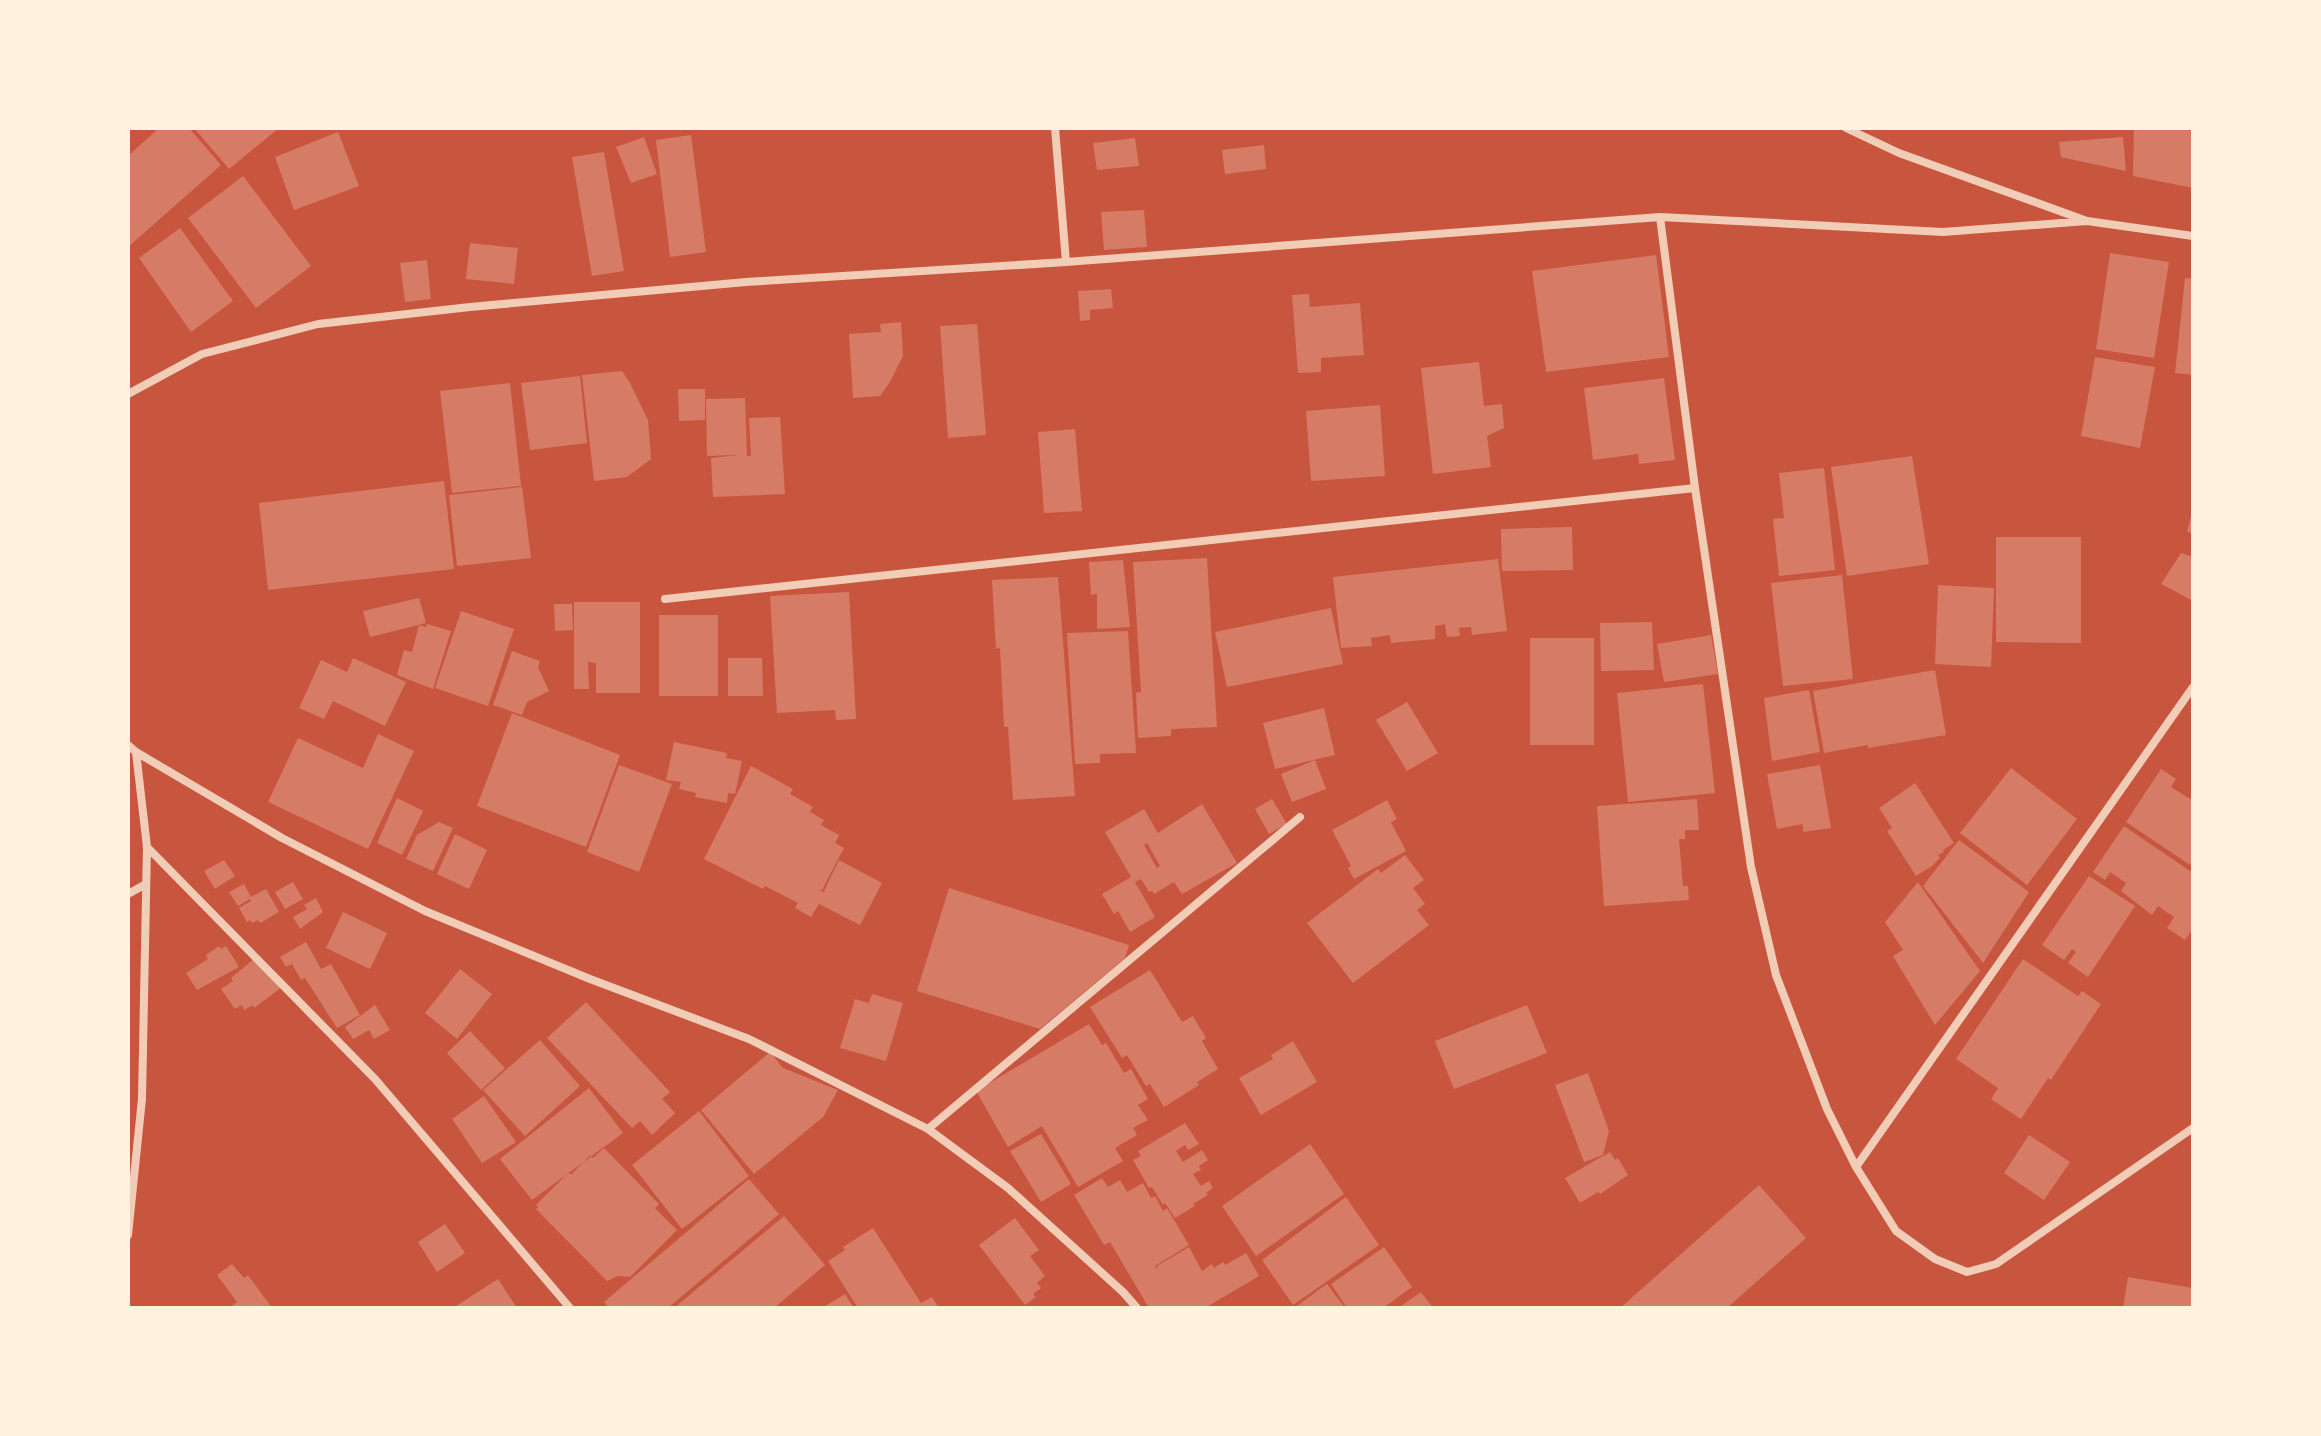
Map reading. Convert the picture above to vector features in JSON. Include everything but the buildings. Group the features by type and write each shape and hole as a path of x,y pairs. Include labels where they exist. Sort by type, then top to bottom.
{"street":[{"path":"1055,128 1066,262"},
{"path":"1846,128 1899,153 2087,221 2193,236"},
{"path":"1660,217 1695,488 1751,867 1776,975 1827,1109 1856,1167 1896,1231 1935,1259 1967,1272 1996,1264 2193,1128"},
{"path":"128,394 202,354 318,324 746,282 1066,262 1660,217 1943,232 2087,221"},
{"path":"665,599 1695,488"},
{"path":"1856,1167 2193,687"},
{"path":"128,745 282,838 425,911 590,979 749,1039 928,1129 1008,1188 1137,1308"},
{"path":"128,1235 142,1099 147,847 136,752"},
{"path":"928,1129 1300,817"},
{"path":"147,847 375,1079 570,1308"},
{"path":"128,894 146,884"}]}
